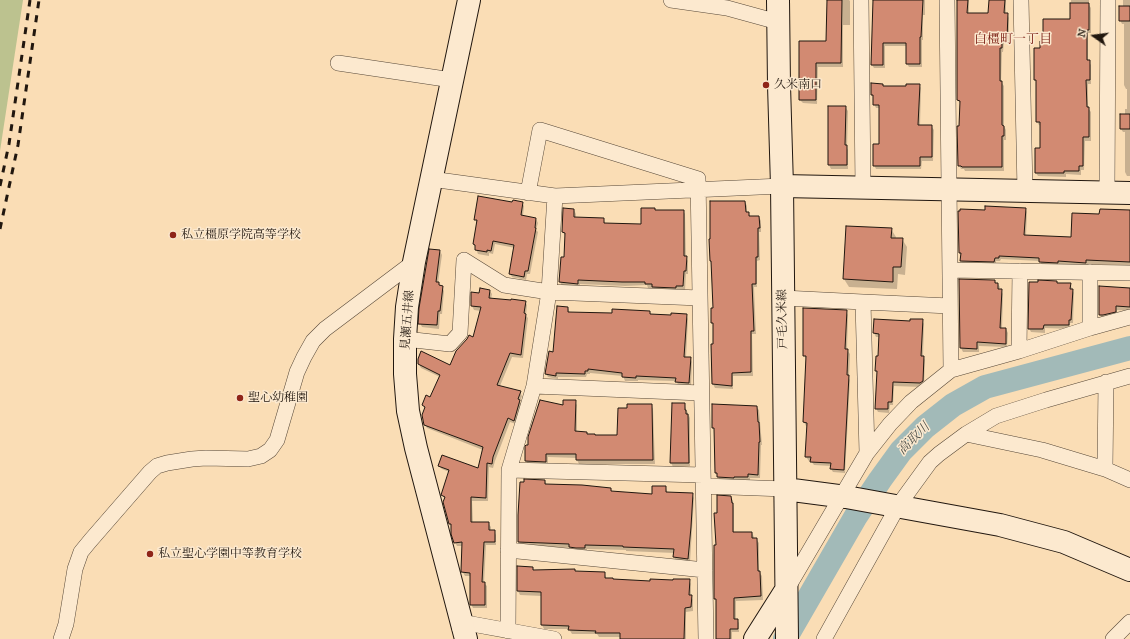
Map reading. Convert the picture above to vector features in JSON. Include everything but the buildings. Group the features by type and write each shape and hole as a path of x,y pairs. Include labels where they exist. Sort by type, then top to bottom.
{"main road":[{"name":"見瀬五井線","path":"461,634 408,411 405,374 405,339 407,307 414,262 469,0"},
{"name":"戸毛久米線","path":"778,0 782,186 787,639"},
{"path":"782,186 1130,193"},
{"path":"785,489 844,497 1000,525 1064,542 1130,570"},
{"path":"755,639 786,596"}],"street":[{"path":"671,0 726,8 778,22"},
{"path":"861,0 863,188"},
{"path":"947,0 951,370"},
{"path":"1022,0 1025,191"},
{"path":"1107,193 1108,0"},
{"path":"338,63 452,80"},
{"path":"528,193 540,130 698,179 706,639"},
{"path":"431,179 555,196 782,186"},
{"path":"508,631 509,470 534,386 549,292 555,196"},
{"path":"405,339 450,344 460,333 464,260 504,285 549,292 700,298"},
{"path":"61,639 66,624 75,570 81,552 150,472 157,466 167,463 206,458 248,459 261,456 270,450 277,440 297,372 313,341 325,329 414,262"},
{"path":"950,270 1130,273"},
{"path":"1019,351 1020,271"},
{"path":"1090,272 1090,328"},
{"path":"783,298 950,306"},
{"path":"863,302 867,453"},
{"path":"786,596 844,497 867,453 890,424 911,402 951,370 1019,351 1130,316"},
{"path":"824,639 893,506 930,462 939,454 966,434 996,416 1130,376"},
{"path":"1105,470 1106,382"},
{"path":"534,386 701,393"},
{"path":"966,434 1042,450 1105,470 1130,480"},
{"path":"509,470 704,481 785,489"},
{"path":"508,550 705,570"},
{"path":"1113,639 1130,622"},
{"path":"461,634 508,631 554,639"}],"green space":[{"path":"0,0 23,0 0,151"}],"waterway":[{"name":"高取川","path":"785,639 856,516 901,451 925,427 953,405 985,387 1130,348"}],"railway":[{"path":"0,186 9,144 30,0"},
{"path":"0,229 18,145 39,0"}],"place":[{"name":"久米南口","path":"766,85"},
{"name":"私立橿原学院高等学校","path":"173,235"},
{"name":"聖心幼稚園","path":"240,398"},
{"name":"私立聖心学園中等教育学校","path":"150,554"}],"district":[{"name":"白橿町一丁目","path":"1013,40"}]}
